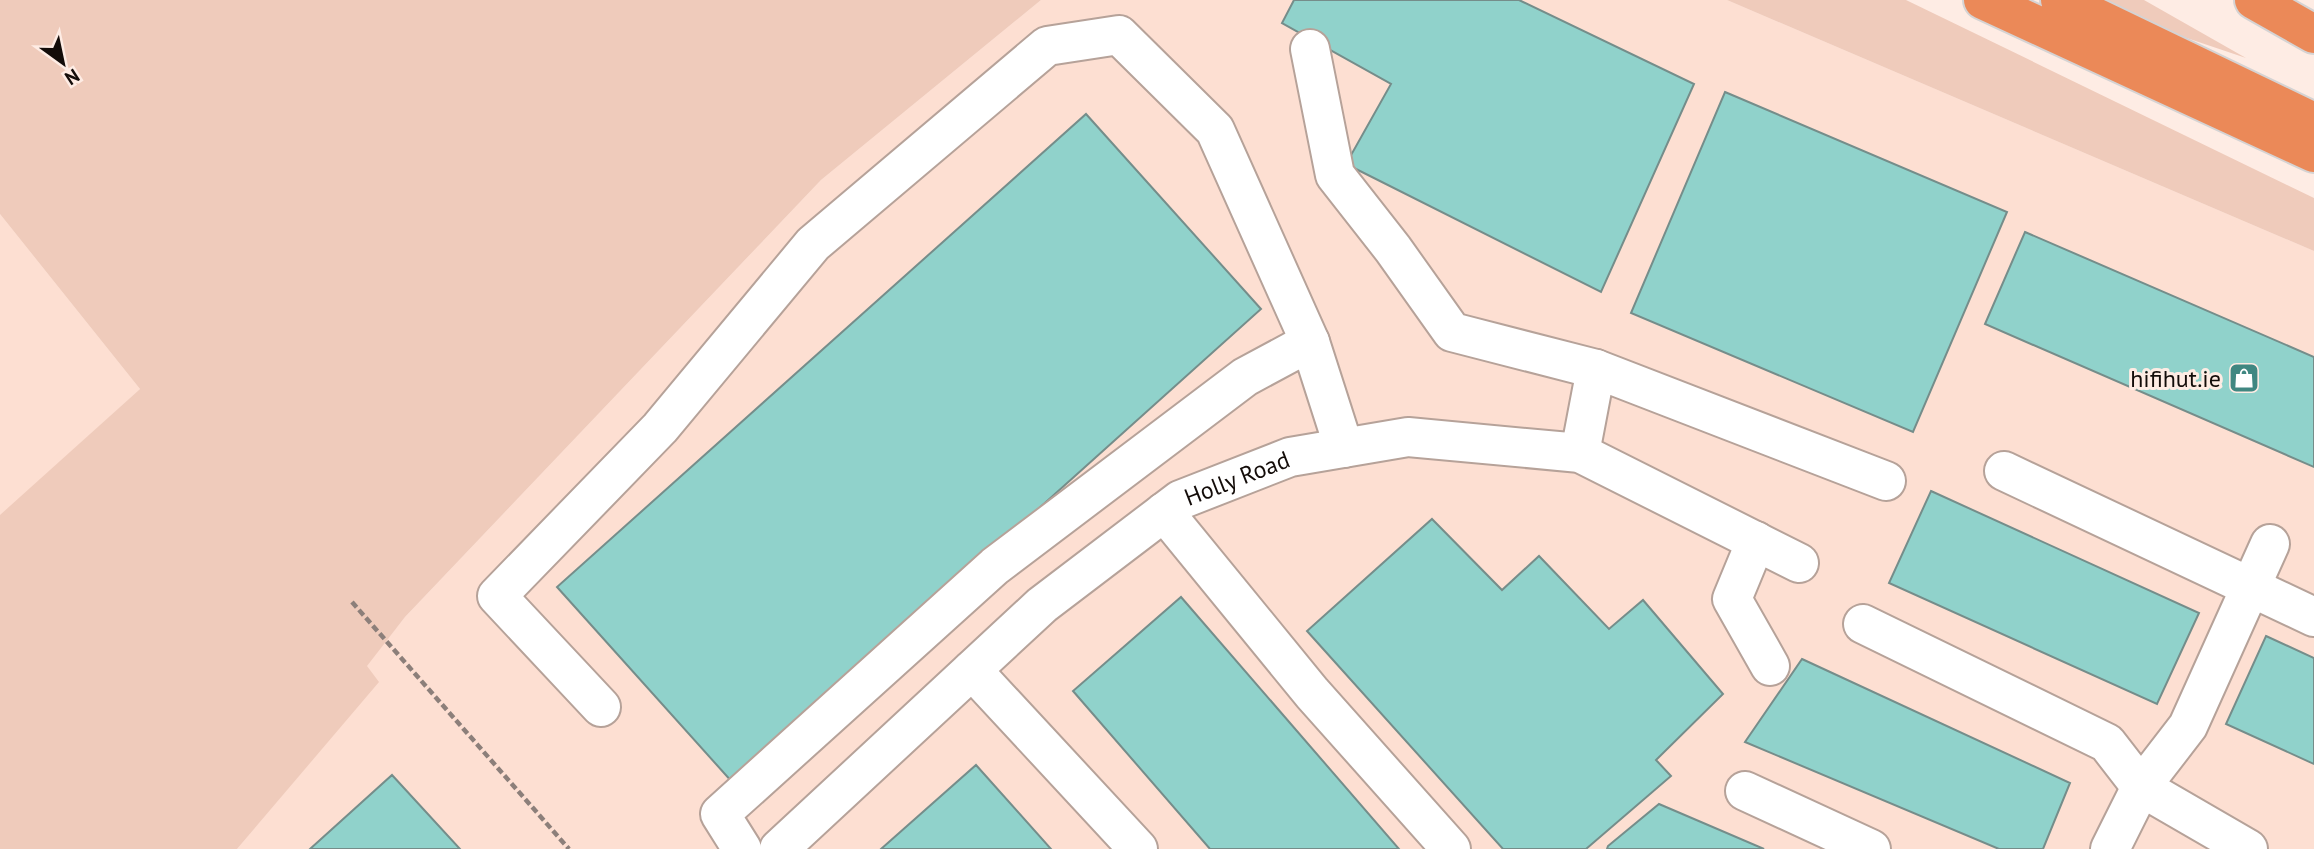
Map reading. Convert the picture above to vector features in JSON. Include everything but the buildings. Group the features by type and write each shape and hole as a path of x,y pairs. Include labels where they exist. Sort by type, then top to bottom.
{"highway":[{"path":"1983,0 2314,153"},
{"path":"2060,0 2314,122"},
{"path":"2254,0 2314,34"}],"street":[{"path":"601,707 497,596 660,428 813,244 1047,46 1119,35 1215,130 1310,342 1344,448"},
{"path":"1310,49 1335,175 1393,249 1452,332 1596,369 1886,481"},
{"path":"742,849 720,814 995,566 1245,377 1310,342"},
{"path":"1580,453 1596,369"},
{"name":"Holly Road","path":"779,849 1042,605 1180,500 1290,457 1408,437 1580,453 1799,563"},
{"path":"2004,471 2314,617"},
{"path":"1164,512 1312,693 1451,849"},
{"path":"1756,541 1732,599 1770,666"},
{"path":"2109,849 2141,787 2188,726 2270,544"},
{"path":"1863,624 2107,743 2141,787 2248,849"},
{"path":"972,670 1138,849"},
{"path":"1745,791 1871,849"}],"path":[{"path":"352,602 569,849"}],"shaded area":[{"path":"0,0 1041,0 821,180 405,617 367,666 379,682 237,849 0,849 0,515 140,389 0,214"},
{"path":"1041,0 1727,0 2314,251 2314,849 237,849 378,682 366,666 405,617 821,180"},
{"path":"1727,0 1906,0 2314,198 2314,251"},
{"path":"2099,0 2144,0 2246,58 2157,28"},
{"path":"0,214 140,389 0,516"}],"place":[{"name":"hifihut.ie","path":"2244,378"}]}
